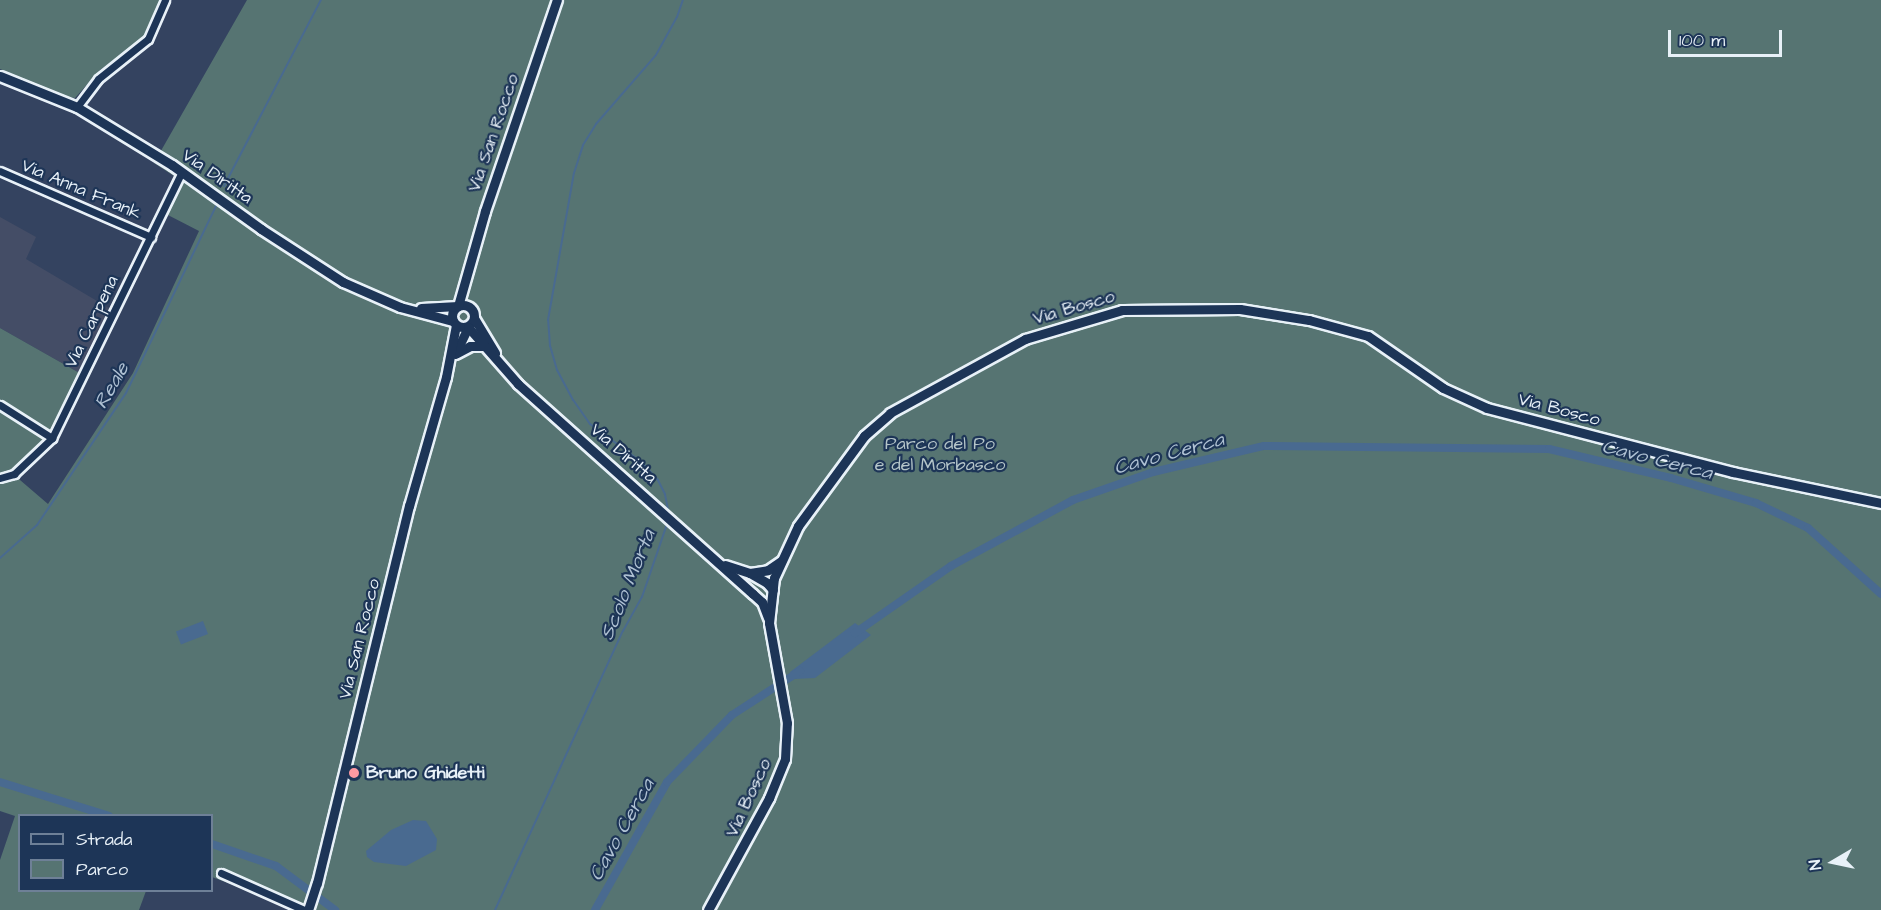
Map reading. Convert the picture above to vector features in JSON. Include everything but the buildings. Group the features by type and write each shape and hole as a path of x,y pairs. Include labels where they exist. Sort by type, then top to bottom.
{"street":[{"path":"77,107 98,78 148,39 165,0"},
{"name":"Via San Rocco","path":"462,306 466,279 485,211 557,0"},
{"name":"Via Diritta","path":"0,76 77,107 182,172 261,229 343,282 368,295 454,323"},
{"name":"Via Anna Frank","path":"0,171 151,237"},
{"name":"Via Carpena","path":"0,478 14,474 52,438 182,172"},
{"path":"462,306 473,310 474,318 468,327 454,323 453,311 462,306"},
{"name":"Via Diritta","path":"412,308 462,306"},
{"name":"Via Bosco","path":"708,910 764,808 785,759 788,742 769,623 772,590 781,561 798,526 840,465 864,436 890,413 1025,339 1122,310 1240,309 1309,320 1368,336 1443,388 1487,408 1732,472 1881,503"},
{"name":"Via Diritta","path":"474,318 507,373"},
{"name":"Via San Rocco","path":"446,377 454,323"},
{"name":"Via Diritta","path":"468,327 507,373 753,594 765,608 769,623"},
{"name":"Via San Rocco","path":"307,909 317,883 409,506 446,377 468,327"},
{"path":"456,354 470,346 484,346"},
{"path":"0,405 52,438"},
{"name":"Via Diritta","path":"717,560 750,573 772,590"},
{"path":"750,573 768,570 781,561"},
{"path":"753,594 772,590"},
{"path":"222,873 307,909"}],"shaded area":[{"path":"0,217 36,237 26,259 114,311 83,375 0,328"},
{"path":"203,621 208,634 181,644 176,631"},
{"path":"855,623 871,635 815,678 794,679 790,672"},
{"path":"413,820 426,821 437,839 436,850 406,866 374,862 367,857 366,851 391,830"}],"green space":[{"path":"0,0 160,0 143,38 100,70 75,98 66,97 0,69"},
{"name":"Parco del Po e del Morbasco","path":"247,0 1881,0 1881,910 300,910 213,877 213,814 18,814 18,892 146,892 139,910 0,910 0,860 15,816 0,811 0,328 83,375 53,439 13,474 48,504 133,373 199,231 164,213 180,180 154,163"}],"waterway":[{"name":"Reale","path":"224,186 321,0"},
{"name":"Scolo Morta","path":"669,515 665,494 658,480 640,461 590,424 573,400 557,370 550,346 548,320 574,173 583,145 596,124 656,55 677,17 683,0"},
{"name":"Reale","path":"0,558 37,525 126,393 216,206"},
{"name":"Cavo Cerca","path":"855,633 951,566 1073,500 1153,472 1264,446 1549,449 1671,478 1756,503 1808,528 1881,594"},
{"name":"Scolo Morta","path":"495,910 623,631 642,597 668,521"},
{"name":"Cavo Cerca","path":"595,910 667,782 732,715 800,671"},
{"name":"Cavo Cerca","path":"0,782 103,814"},
{"name":"Cavo Cerca","path":"213,844 276,866 335,910"}],"place":[{"name":"Bruno Ghidetti","path":"354,773"}]}
